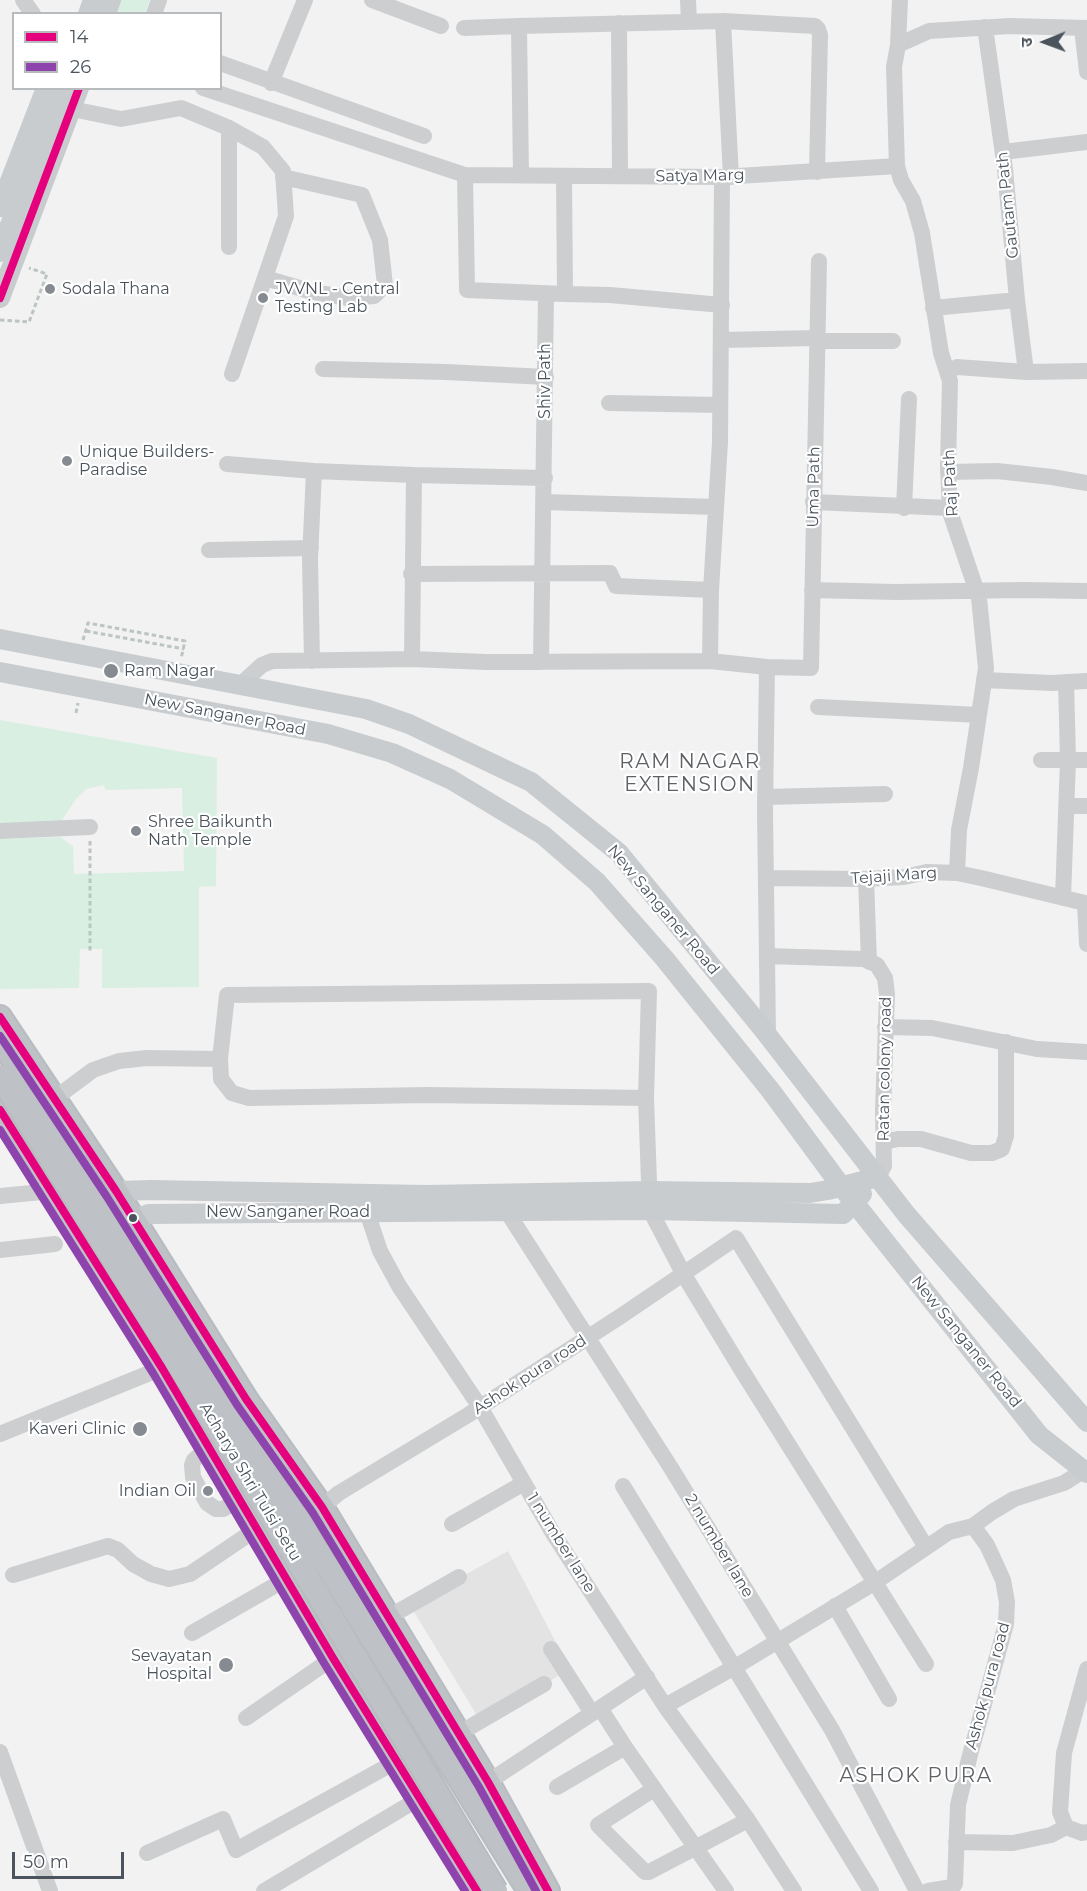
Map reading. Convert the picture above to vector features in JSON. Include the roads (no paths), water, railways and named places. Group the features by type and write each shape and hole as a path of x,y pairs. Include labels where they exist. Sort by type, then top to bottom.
{"highway":[{"path":"0,1017 116,1191 246,1399 322,1507 488,1782 548,1891"},
{"name":"Acharya Shri Tulsi Setu","path":"0,1039 529,1891"},
{"name":"Acharya Shri Tulsi Setu","path":"0,1076 233,1453 496,1891"},
{"path":"0,1110 162,1368 288,1578 333,1658 477,1891"}],"main road":[{"path":"0,207 45,90"},
{"path":"0,298 7,258 60,90"},
{"path":"7,258 79,90"},
{"name":"New Sanganer Road","path":"0,639 366,709 409,724 531,782 619,853 768,1035 922,1232 1087,1422"},
{"name":"New Sanganer Road","path":"0,672 327,734 392,753 450,779 543,835 597,882 664,958 1039,1435 1085,1472"},
{"name":"New Sanganer Road","path":"83,1242 133,1218 149,1214 506,1210 810,1192 878,1177"},
{"name":"New Sanganer Road","path":"65,1211 116,1191 152,1190 649,1200 843,1214 878,1177"}],"street":[{"path":"271,83 305,0"},
{"path":"372,0 441,26"},
{"path":"688,0 689,22"},
{"path":"897,166 894,67 898,45 900,0"},
{"path":"710,661 726,177 723,21"},
{"path":"464,28 723,21 815,26 820,35 817,172"},
{"path":"619,23 620,176"},
{"path":"519,26 521,175"},
{"path":"898,45 929,31 985,27 1085,28 1087,72"},
{"name":"Gautam Path","path":"985,27 1003,152 1026,372"},
{"path":"222,64 424,136"},
{"name":"Satya Marg","path":"209,90 465,175 726,177 897,166"},
{"path":"72,109 121,119 181,108 229,128 262,147 283,171 286,216 232,374"},
{"path":"229,128 229,247"},
{"path":"1003,152 1087,142"},
{"name":"Raj Path","path":"897,166 901,180 913,201 922,233 940,353 950,381 948,472 950,508 960,548 977,592 986,668 959,830 957,873"},
{"path":"465,175 468,290 610,295 722,305"},
{"path":"564,176 565,294"},
{"path":"265,278 313,292 348,298 374,296 385,285 380,240 362,195 283,177"},
{"name":"Uma Path","path":"767,667 811,668 819,261"},
{"name":"Shiv Path","path":"541,662 546,294"},
{"path":"933,308 1017,300"},
{"path":"722,340 893,340"},
{"path":"957,367 1026,372 1087,371"},
{"path":"323,369 546,377"},
{"path":"904,508 909,399"},
{"path":"609,403 720,405"},
{"path":"227,465 314,471 544,478"},
{"path":"312,661 311,548 314,471"},
{"path":"948,472 997,471 1087,483"},
{"path":"412,659 411,574 414,475"},
{"path":"544,502 716,507"},
{"path":"813,502 904,508 950,508"},
{"path":"208,550 311,548"},
{"path":"411,574 610,573 616,586 711,590"},
{"path":"812,590 1087,591"},
{"path":"240,685 267,662 412,659 541,662 710,661 767,667 765,797 768,1035"},
{"path":"984,680 1087,681"},
{"path":"1063,898 1068,760 1066,682"},
{"path":"818,707 979,715"},
{"path":"1041,760 1087,760"},
{"path":"765,797 885,794"},
{"path":"1067,806 1087,806"},
{"path":"0,831 90,828"},
{"name":"Tejaji Marg","path":"766,878 866,879 904,877 927,872 957,873 1086,903 1087,944"},
{"path":"866,879 869,962"},
{"path":"767,956 864,959 869,962"},
{"name":"Ratan colony road","path":"869,962 877,965 885,978 887,994 884,1166 878,1177"},
{"path":"646,1098 428,1095 249,1098 232,1093 221,1079 220,1059 227,994 649,991 646,1098 649,1200 684,1275 926,1664"},
{"path":"885,1027 932,1028 1037,1048 1087,1052"},
{"path":"884,1142 898,1138 921,1139 971,1153 992,1153 1002,1149 1006,1136 1006,1042"},
{"path":"54,1099 93,1070 119,1061 147,1058 220,1059"},
{"path":"0,1196 52,1191"},
{"name":"2 number lane","path":"506,1210 671,1467 832,1730 917,1891"},
{"name":"1 number lane","path":"367,1212 380,1251 399,1286 480,1407 554,1535 665,1706"},
{"name":"Ashok pura road","path":"322,1507 339,1493 588,1338 736,1238 926,1547"},
{"path":"0,1250 56,1244"},
{"path":"0,1434 162,1368"},
{"path":"209,1447 194,1460 192,1465 193,1476 207,1503 216,1509 223,1509 240,1499"},
{"path":"794,1891 748,1820 665,1706 874,1583 949,1532 973,1526 1014,1499 1064,1483 1085,1472"},
{"path":"452,1524 524,1483"},
{"path":"623,1486 870,1891"},
{"name":"Ashok pura road","path":"928,1891 952,1887 956,1879 958,1805 1006,1624 1007,1602 1003,1580 987,1545 973,1526"},
{"path":"14,1575 108,1546 118,1550 133,1564 151,1574 169,1579 190,1574 258,1528"},
{"path":"387,1618 459,1577"},
{"path":"192,1633 288,1578"},
{"path":"836,1606 889,1700"},
{"path":"551,1649 625,1747 726,1891"},
{"path":"246,1718 333,1658"},
{"path":"1087,1669 1064,1753 1060,1812 1066,1827 1082,1833 1087,1832"},
{"path":"488,1782 647,1677"},
{"path":"458,1734 544,1684"},
{"path":"557,1787 625,1747"},
{"path":"0,1752 50,1891"},
{"path":"147,1852 224,1819 236,1850 397,1761"},
{"path":"654,1789 598,1823 598,1827 647,1872 748,1820"},
{"path":"264,1891 287,1885 420,1798"},
{"path":"956,1842 1013,1843 1051,1835 1066,1827"}],"place":[{"name":"Sodala Thana","path":"50,289"},
{"name":"JVVNL - Central Testing Lab","path":"263,298"},
{"name":"Unique Builders- Paradise","path":"67,461"},
{"name":"Ram Nagar","path":"111,671"},
{"name":"Shree Baikunth Nath Temple","path":"136,831"},
{"name":"Kaveri Clinic","path":"140,1429"},
{"name":"Indian Oil","path":"208,1491"},
{"name":"Sevayatan Hospital","path":"226,1665"}],"district":[{"name":"RAM NAGAR EXTENSION","path":"690,774"},
{"name":"ASHOK PURA","path":"916,1776"}]}
